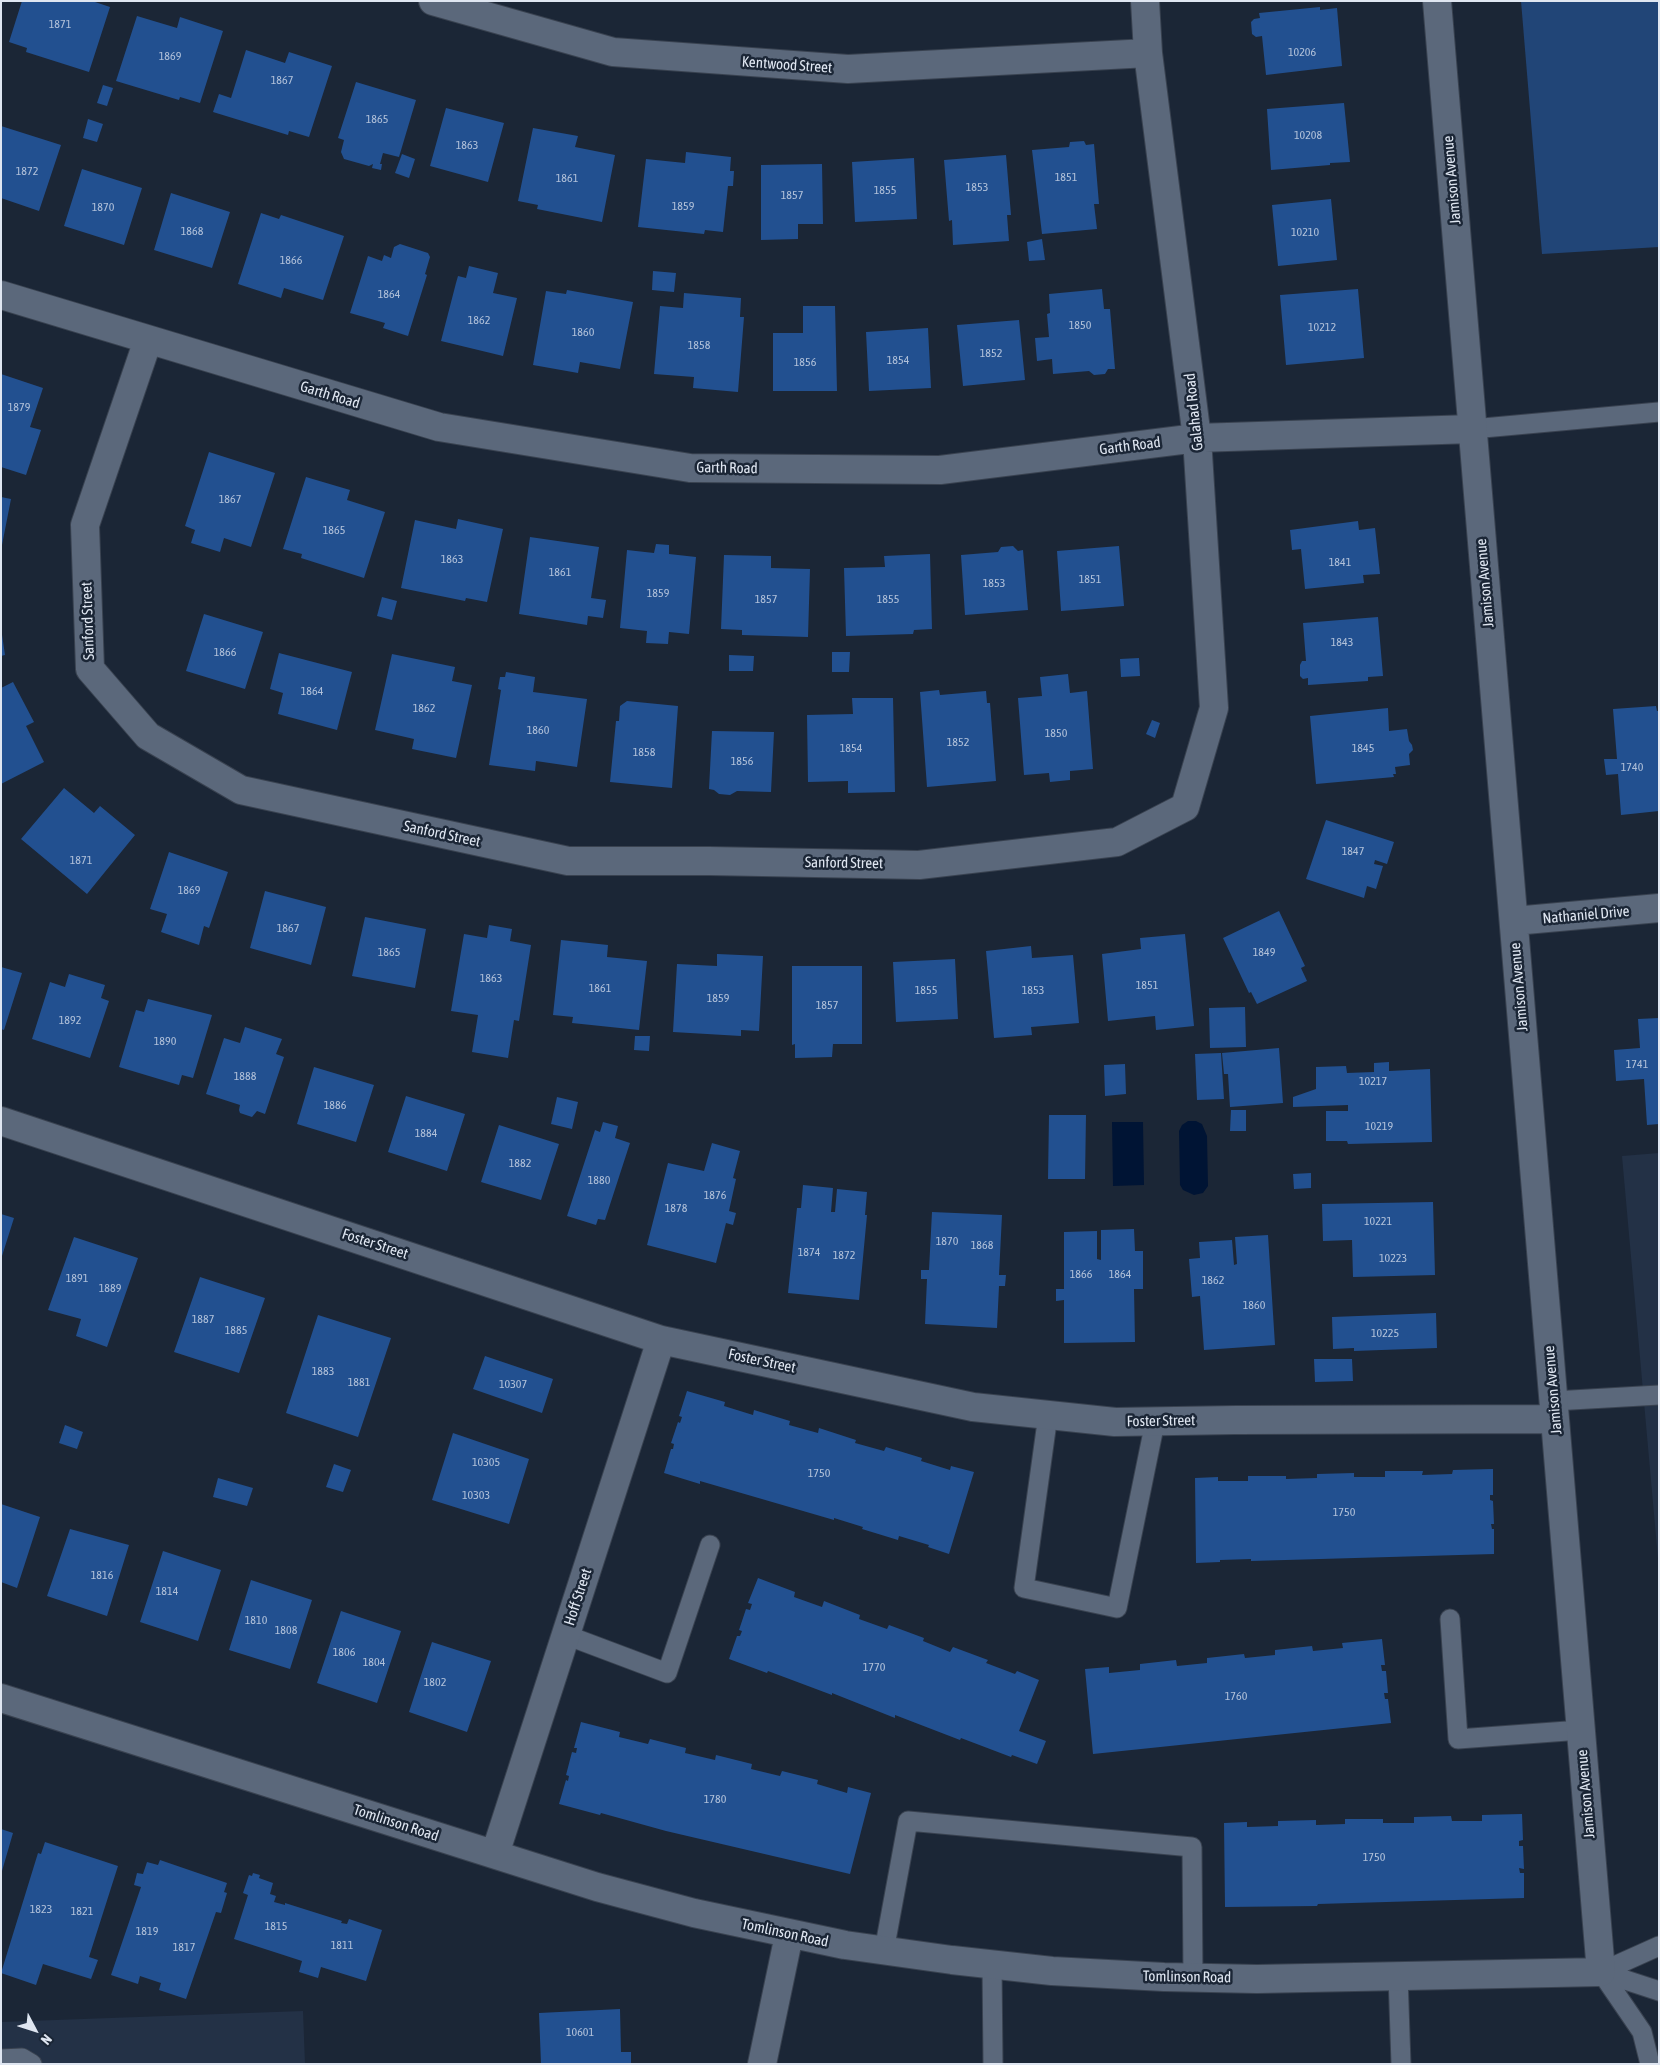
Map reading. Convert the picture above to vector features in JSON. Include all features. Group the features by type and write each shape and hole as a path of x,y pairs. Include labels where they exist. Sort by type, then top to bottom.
{"street":[{"name":"Kentwood Street","path":"433,1 612,52 848,69 1148,53"},
{"name":"Galahad Road","path":"1145,1 1148,53 1198,438 1214,708 1185,807 1172,813"},
{"name":"Jamison Avenue","path":"1437,1 1601,1972"},
{"name":"Garth Road","path":"1,296 439,427 690,468 940,470 1198,438 1472,429"},
{"name":"Sanford Street","path":"148,340 86,525 90,670 148,736 241,790 568,861 919,864 1117,842 1172,813"},
{"name":"Nathaniel Drive","path":"1514,921 1659,908"},
{"name":"Foster Street","path":"1,1121 662,1340 973,1407 1115,1422 1554,1410"},
{"name":"Hoff Street","path":"494,1854 662,1340"},
{"name":"Tomlinson Road","path":"1,1698 598,1887 694,1913 789,1935 884,1951 992,1965 1052,1971 1193,1978 1257,1979 1601,1972"},
{"path":"762,2064 789,1935"}],"lane":[{"path":"1472,429 1659,412"},
{"path":"1554,1410 1659,1395"},
{"path":"1048,1415 1024,1588 1117,1608 1155,1422"},
{"path":"566,1635 667,1673 710,1544"},
{"path":"1450,1620 1458,1739 1581,1730"},
{"path":"884,1951 908,1821 1192,1847 1193,1978"},
{"path":"1601,1972 1659,1946"},
{"path":"992,1965 993,2064"},
{"path":"1601,1972 1659,1991"},
{"path":"1601,1972 1642,2032 1650,2064"},
{"path":"1398,1975 1401,2064"},
{"path":"1,2059 22,2058 32,2064"}],"shaded area":[{"path":"1521,1 1659,1 1659,247 1542,254"},
{"path":"1188,1121 1196,1121 1202,1124 1207,1136 1208,1186 1203,1193 1194,1195 1183,1190 1180,1185 1179,1131 1182,1125"},
{"path":"1112,1122 1143,1122 1144,1185 1113,1186"},
{"path":"1659,1153 1659,1570 1622,1156"},
{"path":"303,2011 305,2064 1,2064 1,2022"}],"building":[{"path":"22,1 92,1 110,7 89,72 26,52 27,48 9,42"},
{"path":"1320,7 1320,10 1337,8 1342,66 1266,75 1262,36 1256,37 1252,34 1251,22 1254,19 1260,18 1259,13"},
{"path":"137,16 177,28 180,17 223,31 200,103 180,97 179,100 116,81"},
{"path":"246,50 285,63 289,52 332,66 309,137 289,131 288,135 213,112 219,94 231,98"},
{"path":"356,82 416,100 399,157 383,153 380,164 382,164 381,170 372,168 373,164 369,166 344,159 341,152 344,140 338,138"},
{"path":"103,85 113,88 107,106 97,103"},
{"path":"1344,103 1350,162 1271,170 1267,109"},
{"path":"446,108 504,123 488,182 430,166"},
{"path":"88,119 103,124 97,142 83,138"},
{"path":"1,126 61,145 39,211 1,198"},
{"path":"533,128 578,136 575,147 615,155 602,222 537,209 538,205 518,201"},
{"path":"1084,141 1086,145 1094,144 1099,204 1094,204 1097,229 1042,234 1032,150 1069,147 1070,142"},
{"path":"686,152 731,157 730,171 734,171 733,186 728,186 723,232 705,230 704,234 638,227 646,159 685,163"},
{"path":"402,154 415,159 409,178 395,173"},
{"path":"1006,155 1011,215 1007,215 1009,241 953,245 952,220 949,221 944,160"},
{"path":"914,158 917,219 855,222 852,162"},
{"path":"822,164 823,224 798,224 798,239 761,240 761,165"},
{"path":"82,169 142,188 124,245 64,226"},
{"path":"171,193 230,212 212,268 154,250"},
{"path":"1331,199 1337,260 1278,266 1272,205"},
{"path":"261,213 279,219 281,215 344,236 323,300 284,288 281,298 238,284"},
{"path":"1042,239 1045,260 1029,261 1027,242"},
{"path":"400,244 428,253 430,257 425,274 427,275 408,336 383,328 385,323 350,313 368,256 382,261 384,255 391,258 394,247"},
{"path":"469,266 498,273 493,293 517,298 503,356 441,341 458,276 466,278"},
{"path":"653,271 676,273 674,292 652,290"},
{"path":"1102,289 1104,309 1110,309 1115,369 1108,369 1105,374 1094,375 1089,371 1053,374 1052,359 1037,361 1035,338 1049,337 1047,314 1050,313 1049,294"},
{"path":"1358,289 1364,358 1286,365 1280,295"},
{"path":"567,290 633,302 620,369 580,362 578,373 533,365 546,291 566,294"},
{"path":"684,293 741,298 740,317 744,317 738,392 693,388 694,377 654,374 660,306 683,308"},
{"path":"803,306 835,306 837,391 773,391 773,333 803,333"},
{"path":"1019,320 1025,380 963,386 957,325"},
{"path":"928,328 931,388 869,391 866,332"},
{"path":"1,374 43,388 30,427 41,430 26,475 1,467"},
{"path":"209,452 275,473 251,547 224,538 220,552 191,543 195,530 185,526"},
{"path":"306,477 350,490 347,500 385,512 364,578 301,558 302,554 283,549"},
{"path":"1,497 11,499 2,545 1,545"},
{"path":"458,519 503,529 487,602 466,598 465,601 401,588 415,520 456,529"},
{"path":"1358,521 1359,530 1375,528 1380,574 1363,575 1364,583 1305,589 1301,549 1292,550 1290,530"},
{"path":"530,537 599,547 591,598 606,600 603,618 588,616 587,625 519,614"},
{"path":"656,544 669,545 669,554 696,557 689,634 669,632 668,644 646,643 647,631 620,628 627,550 654,553"},
{"path":"1013,546 1018,551 1023,550 1028,610 965,615 961,555 998,552 1001,547"},
{"path":"1119,546 1124,606 1061,611 1057,551"},
{"path":"930,554 932,629 914,630 913,634 846,636 844,568 885,567 884,556"},
{"path":"724,555 771,556 771,568 810,569 808,637 742,635 742,630 721,629"},
{"path":"382,597 397,601 392,620 377,616"},
{"path":"204,614 263,632 245,689 186,671"},
{"path":"1378,617 1383,676 1368,677 1368,681 1308,685 1308,678 1303,679 1300,676 1300,665 1302,661 1306,661 1303,623"},
{"path":"1,628 5,655 1,656"},
{"path":"832,652 850,652 849,672 832,672"},
{"path":"279,653 352,672 337,730 278,714 283,693 270,689"},
{"path":"392,654 455,667 452,681 472,685 456,758 412,749 414,739 375,730"},
{"path":"729,655 754,656 753,671 729,671"},
{"path":"1139,658 1140,676 1121,677 1120,659"},
{"path":"506,672 535,677 533,692 587,699 577,767 536,761 535,771 489,765 501,690 498,689 500,677 505,677"},
{"path":"1068,674 1070,693 1087,691 1093,769 1070,771 1070,780 1050,782 1049,773 1024,775 1018,698 1042,696 1040,677"},
{"path":"13,682 34,722 26,726 44,762 1,784 1,688"},
{"path":"939,690 940,695 986,691 987,703 990,703 996,781 927,787 920,692"},
{"path":"852,698 893,698 895,792 848,793 848,781 808,782 807,715 853,714"},
{"path":"627,701 678,706 672,788 610,782 616,721 619,721 620,706"},
{"path":"1656,706 1657,711 1659,711 1659,811 1621,815 1618,774 1606,775 1604,759 1617,759 1613,709"},
{"path":"1388,708 1389,731 1407,729 1413,750 1409,754 1410,765 1395,767 1396,774 1393,774 1394,777 1316,784 1310,716"},
{"path":"1152,720 1160,723 1155,738 1146,734"},
{"path":"712,731 774,732 771,792 737,791 730,795 719,794 709,789"},
{"path":"64,788 94,813 100,806 135,835 87,894 21,839"},
{"path":"1326,820 1394,842 1387,864 1375,860 1374,864 1383,866 1376,889 1367,886 1364,898 1306,879"},
{"path":"169,852 228,872 209,928 204,926 199,945 161,932 167,914 150,909"},
{"path":"265,891 326,907 311,965 250,948"},
{"path":"1279,911 1305,966 1301,968 1307,981 1257,1004 1251,992 1249,993 1223,938"},
{"path":"365,917 426,929 415,988 352,976"},
{"path":"489,925 512,929 510,941 531,945 519,1021 514,1020 508,1058 472,1052 478,1015 451,1011 464,934 487,938"},
{"path":"1185,934 1194,1026 1156,1030 1155,1016 1108,1021 1102,954 1141,949 1140,938"},
{"path":"561,940 608,945 607,957 647,961 639,1030 572,1023 573,1017 553,1015"},
{"path":"1031,946 1032,958 1073,955 1079,1023 1031,1027 1032,1035 994,1038 986,951"},
{"path":"717,954 763,956 759,1031 741,1030 741,1036 673,1032 677,964 717,966"},
{"path":"955,959 958,1019 896,1022 893,962"},
{"path":"792,966 862,966 862,1044 833,1044 832,1057 795,1058 795,1044 792,1045"},
{"path":"1,967 22,973 4,1030 1,1029"},
{"path":"69,974 105,985 101,998 109,1001 90,1058 32,1039 50,982 65,987"},
{"path":"148,999 212,1015 193,1078 182,1075 179,1085 119,1067 136,1010 144,1012"},
{"path":"1245,1007 1246,1047 1210,1048 1209,1008"},
{"path":"1659,1018 1659,1124 1647,1125 1644,1079 1616,1081 1614,1050 1640,1048 1638,1019"},
{"path":"245,1027 282,1039 276,1054 284,1057 265,1114 257,1111 252,1117 240,1113 240,1105 206,1094 224,1038 240,1043"},
{"path":"635,1036 650,1036 649,1051 634,1050"},
{"path":"1279,1048 1283,1103 1230,1107 1228,1074 1224,1074 1222,1053"},
{"path":"1221,1053 1224,1099 1197,1100 1195,1054"},
{"path":"1389,1062 1389,1071 1430,1069 1432,1142 1348,1144 1347,1141 1326,1141 1326,1111 1348,1111 1348,1105 1293,1107 1293,1097 1316,1089 1316,1067 1346,1066 1347,1073 1374,1072 1374,1063"},
{"path":"1125,1064 1126,1094 1105,1096 1104,1065"},
{"path":"314,1067 374,1085 356,1142 297,1124"},
{"path":"406,1096 465,1114 447,1171 388,1152"},
{"path":"557,1097 578,1102 572,1129 551,1124"},
{"path":"1231,1110 1246,1110 1246,1131 1230,1131"},
{"path":"1049,1115 1086,1115 1085,1179 1048,1179"},
{"path":"603,1122 618,1126 615,1138 630,1143 605,1220 598,1219 596,1225 567,1216 595,1130 600,1132"},
{"path":"499,1125 559,1144 541,1200 481,1182"},
{"path":"712,1143 740,1151 733,1178 736,1179 729,1211 736,1213 733,1225 726,1223 716,1263 647,1245 668,1163 704,1171"},
{"path":"1311,1173 1311,1188 1294,1189 1293,1174"},
{"path":"803,1185 833,1188 831,1212 835,1212 837,1189 867,1192 865,1215 867,1215 859,1300 788,1293 797,1208 801,1208"},
{"path":"1433,1202 1435,1275 1353,1277 1352,1240 1323,1241 1322,1204"},
{"path":"932,1212 1002,1215 999,1275 1006,1275 1005,1286 999,1286 997,1328 925,1324 927,1279 921,1279 921,1270 929,1270"},
{"path":"1,1214 14,1218 2,1256 1,1255"},
{"path":"1134,1229 1135,1251 1143,1251 1143,1289 1134,1289 1135,1342 1064,1343 1064,1300 1056,1301 1056,1289 1064,1289 1064,1232 1097,1231 1097,1259 1101,1260 1101,1230"},
{"path":"1268,1235 1275,1345 1204,1350 1200,1296 1192,1297 1189,1259 1200,1258 1199,1242 1232,1240 1234,1265 1237,1264 1235,1237"},
{"path":"74,1237 138,1258 107,1347 76,1336 81,1319 48,1310"},
{"path":"200,1277 265,1298 239,1373 174,1352"},
{"path":"1436,1313 1437,1348 1354,1351 1354,1348 1333,1349 1332,1317"},
{"path":"318,1315 391,1338 358,1437 286,1413"},
{"path":"485,1356 553,1379 542,1413 473,1389"},
{"path":"1314,1359 1352,1359 1353,1381 1315,1382"},
{"path":"687,1391 725,1402 724,1406 753,1415 754,1410 790,1421 789,1425 818,1433 819,1428 856,1440 855,1443 884,1451 886,1447 922,1458 921,1461 950,1470 951,1466 974,1472 949,1554 928,1547 929,1545 899,1536 898,1540 834,1518 834,1520 700,1481 700,1484 664,1473 671,1449 673,1449 674,1444 671,1443 678,1422 680,1423 682,1417 679,1416"},
{"path":"65,1425 83,1432 77,1449 59,1443"},
{"path":"453,1433 529,1459 509,1524 432,1500"},
{"path":"334,1464 351,1470 343,1492 326,1487"},
{"path":"1493,1469 1493,1495 1490,1495 1490,1500 1493,1501 1494,1524 1491,1524 1492,1529 1494,1529 1494,1554 1251,1561 1251,1559 1196,1563 1195,1478 1218,1477 1218,1481 1248,1481 1248,1476 1286,1476 1286,1479 1317,1478 1317,1474 1354,1473 1354,1477 1385,1477 1385,1471 1423,1471 1422,1475 1452,1474 1453,1470"},
{"path":"218,1478 253,1488 247,1506 213,1497"},
{"path":"1,1504 40,1517 17,1588 1,1582"},
{"path":"70,1529 129,1545 107,1616 47,1596"},
{"path":"163,1551 221,1570 198,1641 140,1622"},
{"path":"758,1578 795,1592 794,1597 822,1607 824,1601 860,1615 859,1619 887,1629 889,1625 924,1638 923,1641 950,1652 953,1647 988,1660 986,1663 1015,1674 1017,1671 1039,1680 1019,1731 1046,1741 1037,1764 1012,1755 1011,1757 961,1738 960,1740 895,1715 895,1718 832,1693 832,1695 768,1671 767,1673 729,1659 737,1636 740,1636 742,1631 739,1630 746,1609 750,1610 752,1604 748,1603"},
{"path":"251,1580 312,1600 290,1669 229,1650"},
{"path":"341,1611 401,1631 377,1703 317,1683"},
{"path":"1382,1639 1385,1665 1381,1665 1382,1671 1386,1671 1388,1693 1384,1693 1385,1699 1388,1699 1391,1723 1093,1754 1085,1669 1109,1667 1109,1673 1140,1670 1140,1664 1176,1660 1177,1666 1207,1663 1207,1658 1244,1654 1245,1658 1275,1655 1275,1650 1312,1646 1313,1651 1343,1648 1342,1643"},
{"path":"432,1642 491,1661 467,1732 409,1712"},
{"path":"581,1722 620,1732 619,1737 648,1744 650,1739 686,1748 685,1753 715,1760 716,1755 752,1764 751,1769 780,1776 782,1771 818,1780 817,1784 847,1793 848,1787 871,1793 850,1874 559,1804 566,1780 568,1781 569,1776 566,1775 572,1752 576,1753 577,1748 574,1748"},
{"path":"1522,1814 1523,1840 1519,1841 1519,1846 1523,1846 1524,1869 1519,1868 1520,1873 1524,1873 1524,1898 1318,1904 1317,1906 1225,1907 1224,1823 1247,1822 1247,1827 1278,1826 1278,1821 1316,1820 1316,1825 1345,1824 1345,1819 1383,1819 1383,1823 1414,1823 1414,1817 1451,1816 1452,1821 1482,1821 1482,1815"},
{"path":"1,1829 13,1833 2,1871 1,1871"},
{"path":"45,1842 118,1866 89,1957 98,1960 91,1979 43,1964 36,1985 1,1973 38,1853 41,1854"},
{"path":"160,1860 227,1883 224,1892 227,1893 221,1913 216,1912 186,1999 159,1990 161,1983 140,1976 138,1984 111,1975 141,1887 134,1885 137,1873 143,1874 147,1862 158,1865"},
{"path":"253,1873 260,1875 259,1878 273,1883 270,1894 276,1896 274,1902 285,1905 285,1903 342,1921 341,1923 347,1924 349,1919 382,1930 366,1981 321,1967 318,1978 299,1972 302,1961 234,1939 248,1895 243,1893 249,1875 252,1876"},
{"path":"620,2009 621,2052 631,2052 631,2064 541,2064 539,2013"}]}
